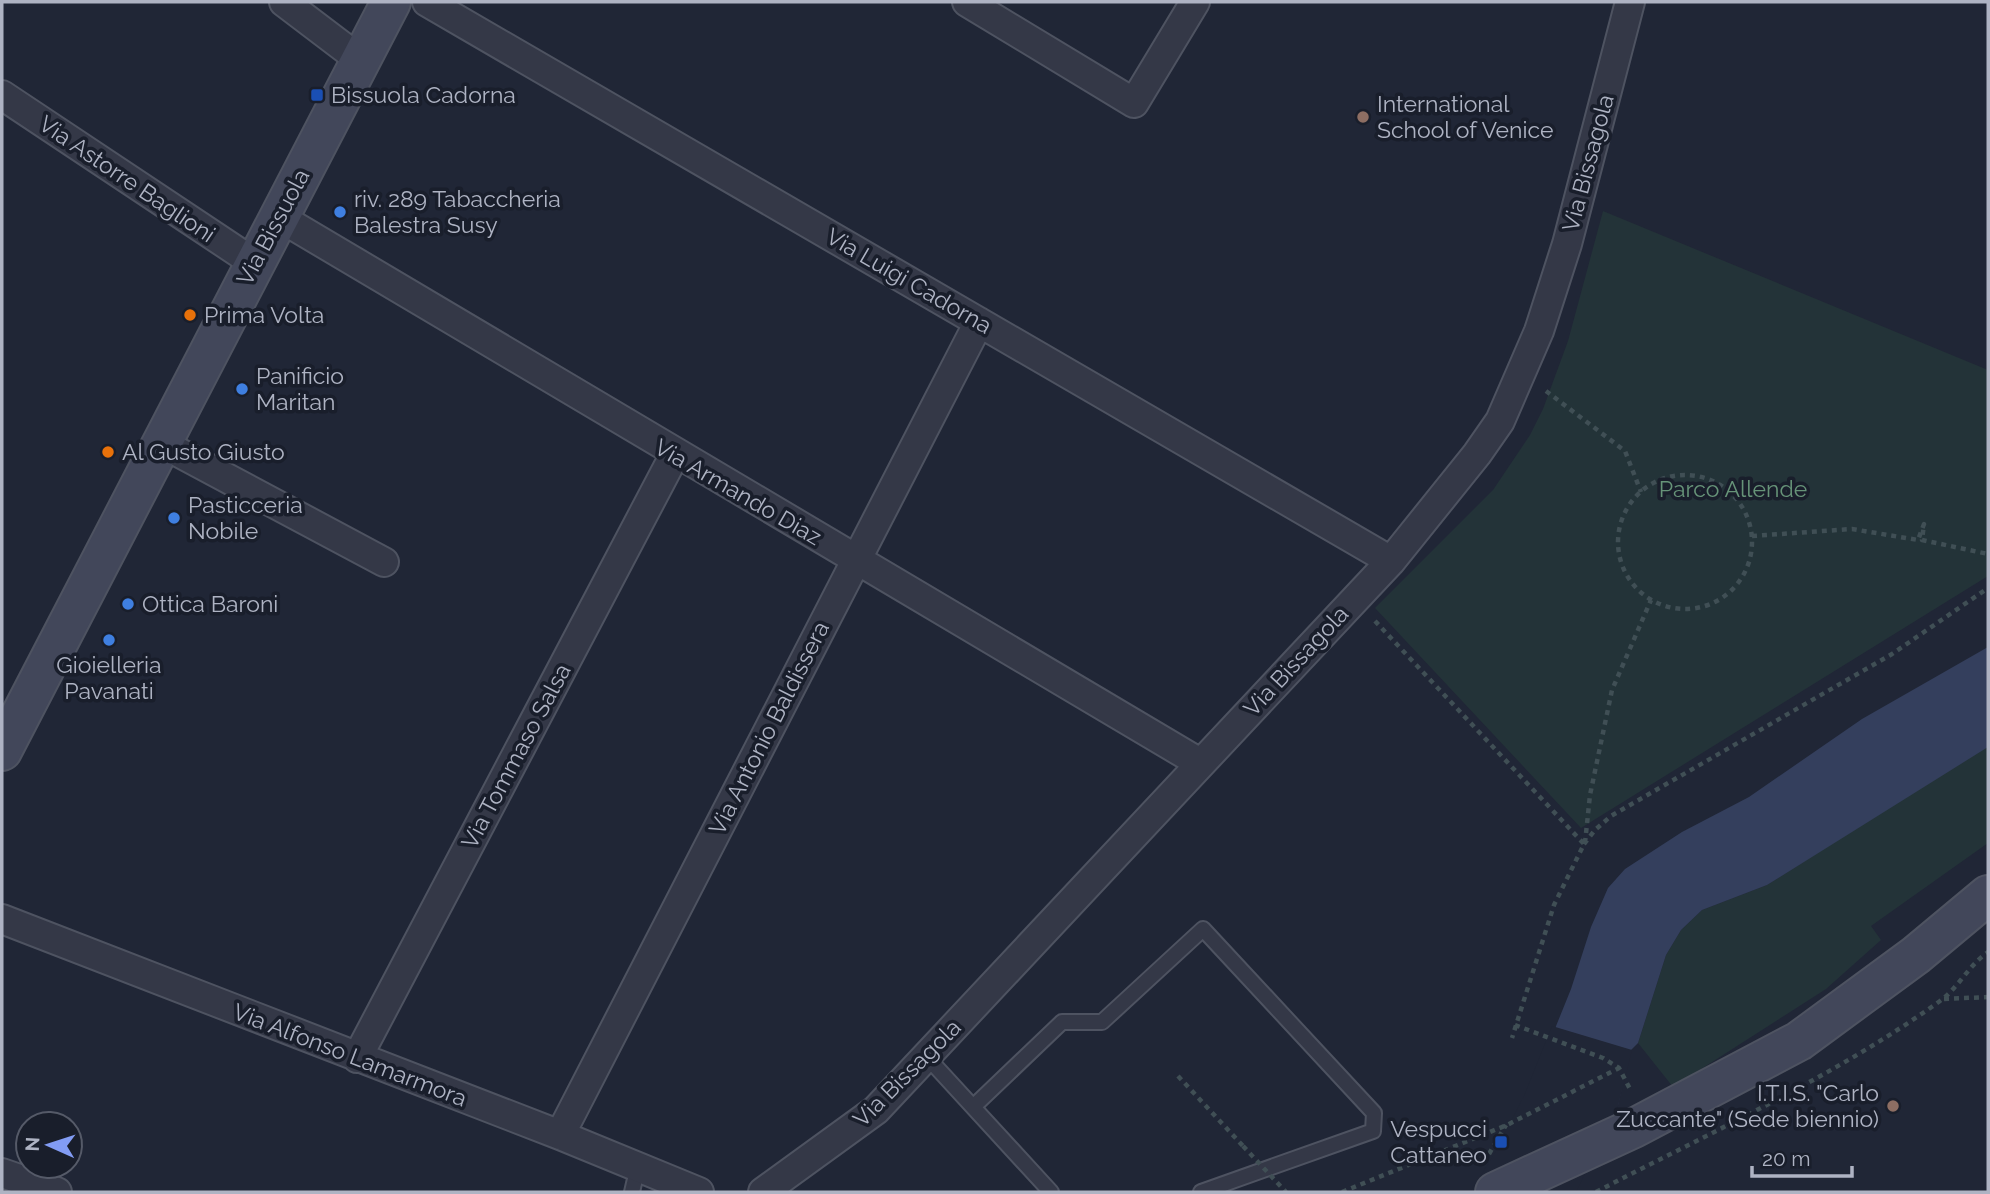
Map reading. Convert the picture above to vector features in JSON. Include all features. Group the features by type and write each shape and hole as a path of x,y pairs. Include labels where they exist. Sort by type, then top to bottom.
{"street":[{"path":"284,2 359,59"},
{"name":"Via Bissuola","path":"2,751 163,444 253,262 391,2"},
{"name":"Via Luigi Cadorna","path":"427,2 1391,561"},
{"path":"967,2 1133,103 1195,2"},
{"name":"Via Bissagola","path":"763,1192 876,1110 1391,561 1477,454 1500,421 1523,373 1567,244 1630,2"},
{"name":"Via Astorre Baglioni","path":"2,95 253,262"},
{"name":"Via Armando Diaz","path":"279,217 1200,763"},
{"name":"Via Antonio Baldissera","path":"560,1135 979,322"},
{"path":"163,444 384,562"},
{"name":"Via Tommaso Salsa","path":"357,1058 675,454"},
{"path":"1495,1192 1599,1145 1799,1041 1916,955 1988,895"},
{"name":"Via Alfonso Lamarmora","path":"2,919 560,1135 635,1179 688,1190"},
{"path":"2,1173 57,1192"}],"lane":[{"path":"973,1107 1062,1021 1102,1022 1203,929 1374,1112 1373,1131 1201,1192"},
{"path":"927,1057 1051,1192"}],"path":[{"path":"1523,373 1626,451 1641,492"},
{"path":"1700,477 1719,485 1736,498 1747,516 1752,536 1751,557 1743,577 1730,593 1712,604 1692,609 1671,608 1651,600 1629,578 1618,549 1620,528 1628,508 1641,492 1669,478 1700,477"},
{"path":"1752,536 1852,529 1918,540 1924,524 1922,540 1988,554"},
{"path":"1512,1038 1554,905 1584,844 1595,830 1611,816 1892,654 1988,588"},
{"path":"1354,600 1584,844"},
{"path":"1584,844 1590,795 1612,690 1651,600"},
{"path":"1943,999 1988,998"},
{"path":"1515,1025 1602,1058 1619,1068 1625,1079"},
{"path":"1342,1192 1491,1131 1619,1068"},
{"path":"1178,1076 1286,1192"},
{"path":"1596,1192 1604,1188"}],"green space":[{"name":"Parco Allende","path":"1603,211 1988,370 1988,576 1581,828 1375,608 1493,490 1530,435 1543,409 1568,341"},
{"path":"1988,745 1988,843 1871,926 1881,940 1826,989 1673,1087 1638,1043 1666,955 1681,930 1702,910 1767,885"}],"water":[{"path":"1988,647 1988,747 1767,885 1702,910 1681,930 1666,955 1638,1043 1631,1050 1618,1105 1473,1192 1527,1098 1571,989 1591,927 1608,888 1625,869 1682,832 1749,797 1862,719"}],"pier":[{"path":"1552,1026 1632,1050 1618,1106 1580,1184 1576,1192 1470,1192 1492,1158 1524,1096"}],"place":[{"name":"Bissuola Cadorna","path":"317,95"},
{"name":"International School of Venice","path":"1363,117"},
{"name":"riv. 289 Tabaccheria Balestra Susy","path":"340,212"},
{"name":"Prima Volta","path":"190,315"},
{"name":"Panificio Maritan","path":"242,389"},
{"name":"Al Gusto Giusto","path":"108,452"},
{"name":"Pasticceria Nobile","path":"174,518"},
{"name":"Ottica Baroni","path":"128,604"},
{"name":"Gioielleria Pavanati","path":"109,640"},
{"name":"I.T.I.S. \"Carlo Zuccante\" (Sede biennio)","path":"1893,1106"},
{"name":"Vespucci Cattaneo","path":"1501,1142"}]}
